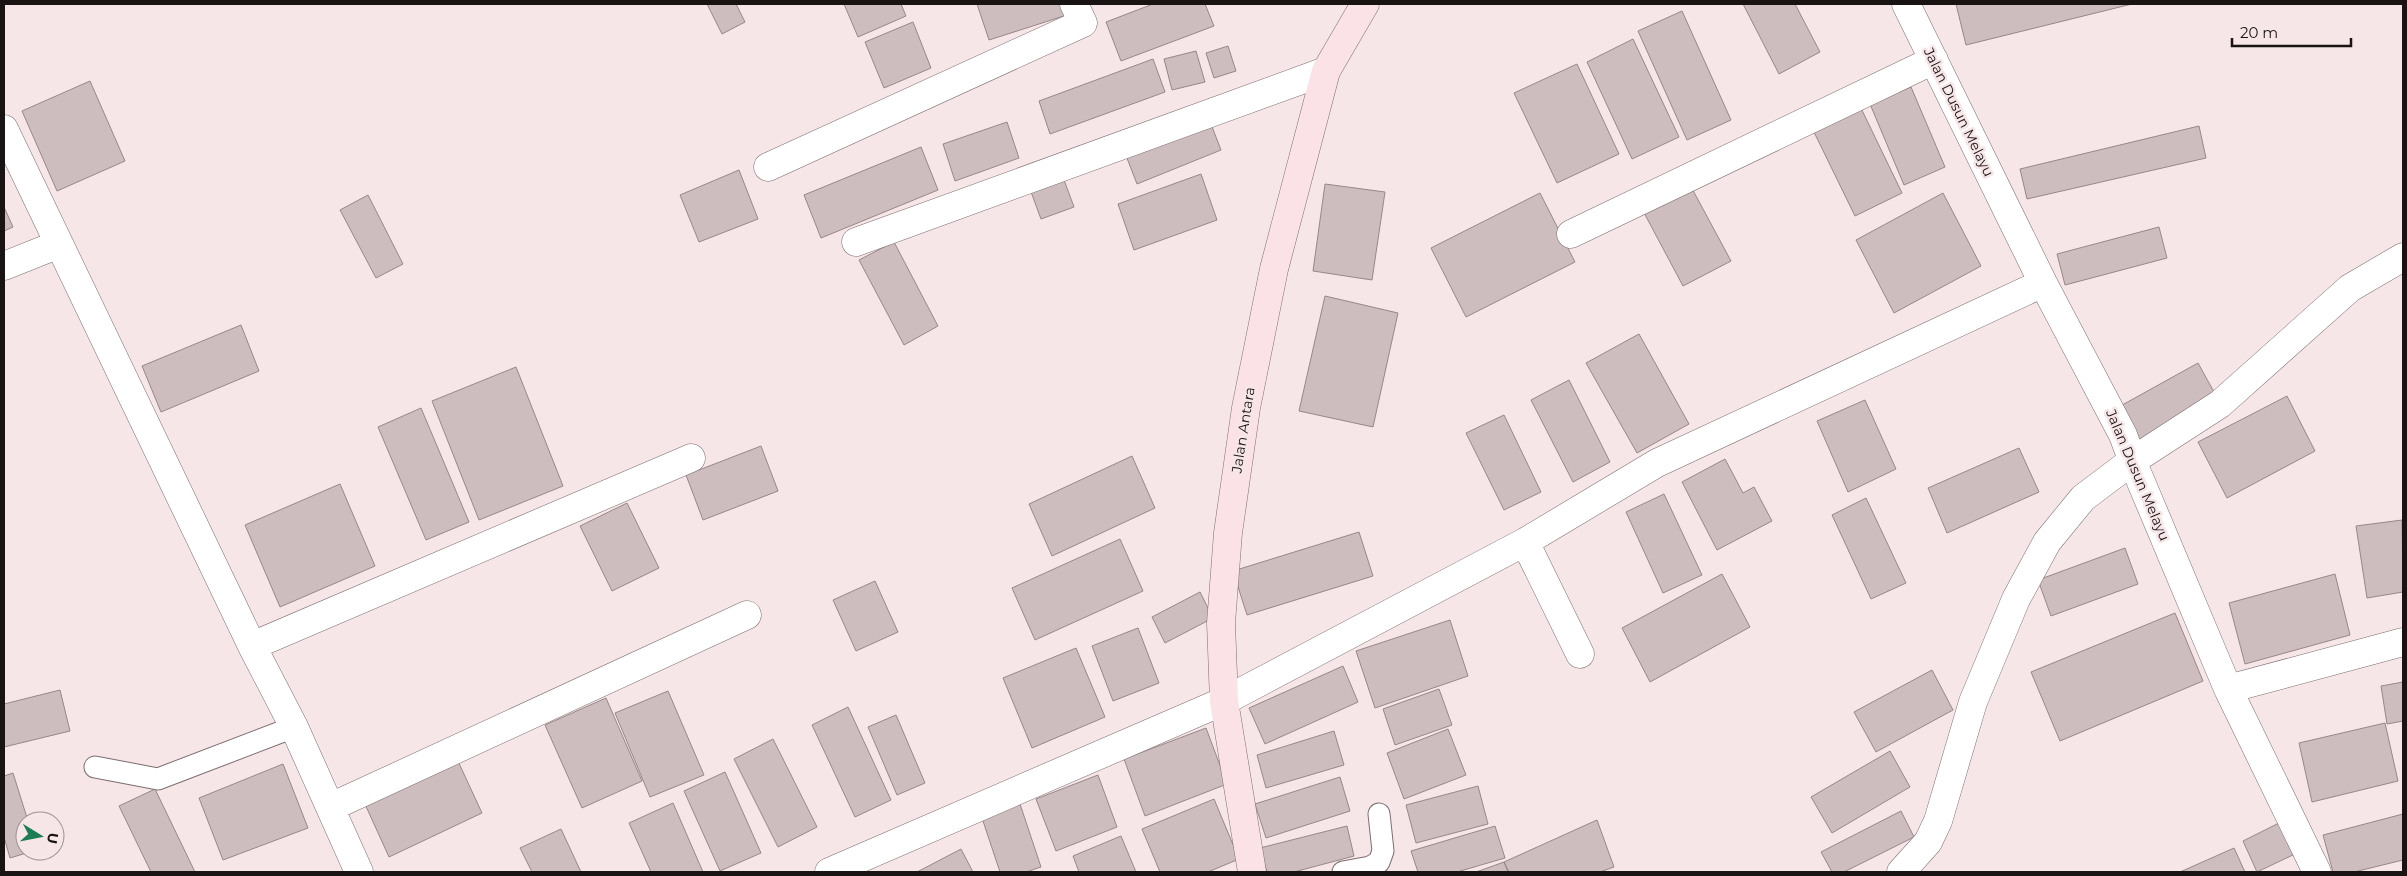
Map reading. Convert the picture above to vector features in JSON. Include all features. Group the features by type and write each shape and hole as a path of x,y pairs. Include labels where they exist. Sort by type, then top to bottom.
{"street":[{"path":"768,167 1083,23 1074,4"},
{"name":"Jalan Antara","path":"1252,872 1224,701 1221,623 1226,553 1246,408 1274,269 1326,71 1365,4"},
{"name":"Jalan Dusun Melayu","path":"1906,4 2043,283 2123,435 2137,474 2228,689 2317,872"},
{"path":"1571,234 1934,60"},
{"path":"856,242 1326,71"},
{"path":"4,129 252,646 294,726 359,872"},
{"path":"4,266 59,244"},
{"path":"1901,872 1928,842 1938,821 1973,702 2016,599 2047,542 2083,498 2137,474 2220,404 2350,288 2403,257"},
{"path":"829,872 1224,701 1525,542 1657,463 2043,283"},
{"path":"252,646 691,458"},
{"path":"1525,542 1580,654"},
{"path":"330,808 747,615"},
{"path":"2228,689 2403,642"}],"lane":[{"path":"95,767 158,779 294,726"},
{"path":"1344,872 1370,867 1380,862 1383,852 1379,814"}],"building":[{"path":"707,4 736,4 745,22 722,34"},
{"path":"844,4 901,4 906,16 858,37"},
{"path":"977,4 1063,4 1067,15 989,40"},
{"path":"1153,4 1205,4 1214,26 1121,61 1106,22"},
{"path":"1743,4 1795,4 1820,52 1779,74"},
{"path":"1956,4 2132,4 1966,45"},
{"path":"1682,11 1731,120 1687,140 1638,31"},
{"path":"913,22 931,68 884,88 865,42"},
{"path":"1633,39 1679,137 1632,159 1587,62"},
{"path":"1228,46 1236,71 1214,78 1206,53"},
{"path":"1196,51 1205,82 1172,90 1164,59"},
{"path":"1153,59 1165,92 1050,134 1039,101"},
{"path":"1577,64 1619,154 1557,183 1514,93"},
{"path":"90,81 125,161 57,191 22,111"},
{"path":"1911,87 1945,167 1904,185 1870,104"},
{"path":"1858,102 1902,193 1855,216 1811,126"},
{"path":"1209,119 1221,150 1137,184 1125,153"},
{"path":"1007,122 1019,158 955,181 943,144"},
{"path":"2199,126 2206,158 2027,199 2020,169"},
{"path":"921,147 938,190 821,238 804,195"},
{"path":"1060,169 1074,207 1041,219 1027,181"},
{"path":"739,170 758,219 699,242 680,195"},
{"path":"1201,174 1217,220 1134,250 1118,204"},
{"path":"1689,183 1731,261 1683,286 1642,209"},
{"path":"1325,184 1385,192 1372,280 1313,271"},
{"path":"1540,193 1575,262 1466,317 1431,248"},
{"path":"1943,193 1981,266 1894,313 1856,240"},
{"path":"368,195 403,264 376,278 340,210"},
{"path":"4,207 13,227 4,231"},
{"path":"2159,227 2167,258 2065,285 2057,254"},
{"path":"894,242 938,326 904,345 859,260"},
{"path":"1325,296 1398,313 1373,427 1299,411"},
{"path":"241,325 259,371 161,412 142,366"},
{"path":"1639,334 1689,424 1637,453 1586,363"},
{"path":"2198,363 2219,401 2136,447 2115,409"},
{"path":"516,367 563,486 479,520 432,401"},
{"path":"1569,380 1610,462 1573,482 1531,400"},
{"path":"2287,396 2315,451 2227,498 2198,442"},
{"path":"1865,400 1896,469 1848,492 1817,421"},
{"path":"421,408 469,522 426,540 378,427"},
{"path":"1504,415 1541,492 1504,510 1466,433"},
{"path":"761,446 778,491 703,520 686,475"},
{"path":"2019,448 2039,492 1947,533 1928,488"},
{"path":"1132,456 1155,508 1052,556 1029,504"},
{"path":"1725,459 1743,493 1754,487 1772,521 1717,550 1682,482"},
{"path":"340,484 375,566 280,607 245,525"},
{"path":"1664,494 1702,575 1663,593 1626,512"},
{"path":"1866,498 1906,583 1871,599 1832,515"},
{"path":"627,503 659,568 612,591 580,526"},
{"path":"2402,520 2403,592 2367,598 2356,526"},
{"path":"1359,532 1373,576 1247,615 1233,571"},
{"path":"1120,539 1143,591 1035,640 1012,588"},
{"path":"2125,548 2138,584 2051,616 2038,580"},
{"path":"1722,574 1750,627 1650,682 1622,628"},
{"path":"2335,574 2350,635 2245,664 2229,603"},
{"path":"875,581 898,632 856,651 833,600"},
{"path":"1200,592 1213,618 1165,643 1152,617"},
{"path":"2175,613 2203,681 2060,741 2031,672"},
{"path":"1450,620 1468,676 1375,708 1356,651"},
{"path":"1138,628 1159,683 1113,701 1092,646"},
{"path":"1076,648 1105,717 1032,748 1003,678"},
{"path":"1343,666 1358,702 1265,744 1249,708"},
{"path":"1932,670 1953,710 1876,752 1854,712"},
{"path":"2403,682 2403,721 2387,724 2381,686"},
{"path":"1439,689 1452,725 1395,745 1383,709"},
{"path":"60,690 70,731 4,747 4,704"},
{"path":"668,691 704,775 650,797 615,713"},
{"path":"606,698 642,781 582,808 545,725"},
{"path":"848,707 891,800 855,817 812,725"},
{"path":"896,715 925,783 897,795 868,727"},
{"path":"2385,723 2398,781 2312,802 2299,743"},
{"path":"1206,728 1227,784 1145,816 1124,759"},
{"path":"1448,729 1466,775 1404,799 1387,753"},
{"path":"1334,731 1344,765 1266,788 1257,755"},
{"path":"773,739 817,827 778,847 734,759"},
{"path":"1890,751 1910,787 1832,833 1811,797"},
{"path":"457,759 482,813 389,857 364,802"},
{"path":"283,764 308,828 223,860 199,798"},
{"path":"725,772 761,853 720,871 684,791"},
{"path":"13,773 25,811 15,811 15,856 10,858 4,837 4,776"},
{"path":"1098,775 1117,827 1056,851 1036,799"},
{"path":"1340,777 1350,811 1266,838 1255,804"},
{"path":"1478,786 1488,824 1416,843 1406,805"},
{"path":"155,789 195,872 151,872 119,806"},
{"path":"1018,798 1041,867 1026,872 1000,872 980,812"},
{"path":"1214,799 1239,859 1208,872 1160,872 1142,829"},
{"path":"673,803 703,872 651,872 629,823"},
{"path":"1901,811 1914,837 1844,872 1832,872 1821,852"},
{"path":"2403,814 2403,860 2354,872 2333,872 2323,835"},
{"path":"1597,820 1614,867 1600,872 1509,872 1504,862"},
{"path":"2279,823 2295,854 2257,872 2243,841"},
{"path":"1347,826 1354,856 1294,872 1267,872 1260,848"},
{"path":"1495,826 1505,858 1457,872 1418,872 1411,851"},
{"path":"561,829 581,872 532,872 520,848"},
{"path":"1121,836 1136,872 1079,872 1073,856"},
{"path":"2234,848 2245,872 2180,872"},
{"path":"961,849 973,872 917,872"},
{"path":"1504,862 1508,872 1476,872"}]}
